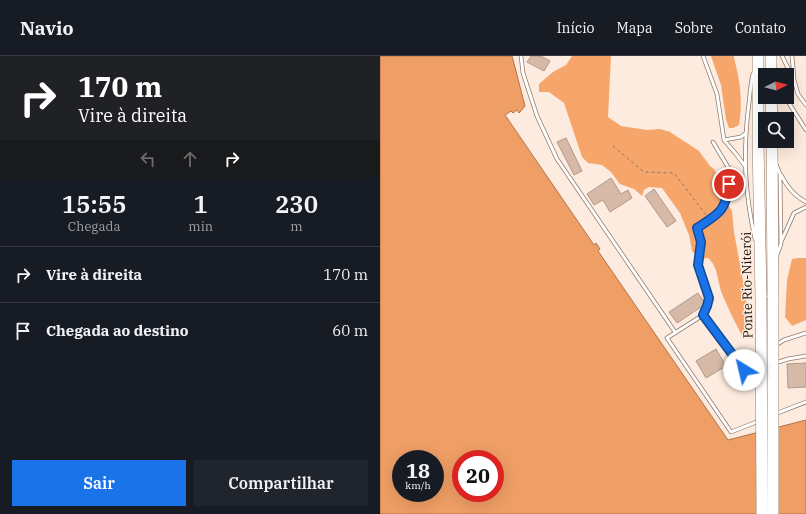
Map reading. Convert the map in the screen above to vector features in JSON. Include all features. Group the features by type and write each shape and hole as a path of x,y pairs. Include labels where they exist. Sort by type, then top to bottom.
{"highway":[{"path":"762,57 768,68"},
{"name":"Ponte Rio-Niterói","path":"762,57 758,140 762,297 762,514"},
{"name":"Ponte Rio-Niterói","path":"772,148 774,269 773,514"}],"lane":[{"path":"521,56 523,73 537,116 557,159 675,332"},
{"path":"703,56 717,94 724,140 745,166"},
{"path":"782,56 788,68"},
{"path":"792,56 793,68"},
{"path":"761,268 749,209 745,166 746,133 752,81 762,57"},
{"path":"794,80 798,94 806,105"},
{"path":"789,104 806,130"},
{"path":"724,140 741,137 746,133"},
{"path":"713,142 731,172 727,197 720,213 697,228 701,242 698,265 709,298 703,315 667,338 731,432 765,418"},
{"path":"773,148 780,174 788,188 797,197 806,202"},
{"path":"780,174 781,244"},
{"path":"774,269 781,244 794,213 806,207"},
{"path":"703,315 744,370 750,371 788,359 806,356"},
{"path":"758,361 767,350 784,340 806,333"},
{"path":"750,371 754,366"},
{"path":"772,416 806,402"}],"path":[{"path":"613,146 644,172 674,173 710,219"}],"shaded area":[{"path":"380,56 512,56 525,106 519,113 517,110 513,113 511,111 505,115 594,245 596,243 600,249 598,251 728,440 806,420 806,514 380,514"},
{"path":"572,56 611,56 608,117 621,126 647,130 660,129 670,132 699,151 714,169 720,179 721,191 732,211 734,232 746,297 748,336 744,339 723,296 712,262 708,258 700,259 692,251 689,235 680,213 662,188 649,187 644,190 642,196 634,189 620,184 611,172 602,165 588,163 582,157 564,103 549,92 539,92 539,84 553,72 566,65"},
{"path":"711,56 734,56 738,74 741,108 739,125 733,128 729,128 726,119 721,85"},
{"path":"806,258 806,320 792,326 785,317 787,280 792,259"}],"building":[{"path":"531,56 541,56 550,61 544,71 527,62"},
{"path":"566,138 582,171 574,175 557,142"},
{"path":"611,178 621,194 628,190 632,198 610,212 603,200 594,205 587,194"},
{"path":"654,189 676,221 667,227 645,196"},
{"path":"698,293 705,303 704,305 677,323 669,312"},
{"path":"716,349 726,366 706,378 696,361"},
{"path":"806,363 806,387 788,388 787,364"}],"route":[{"path":"729,184 727,197 720,213 697,228 701,242 698,265 709,298 703,315 744,370"}]}
